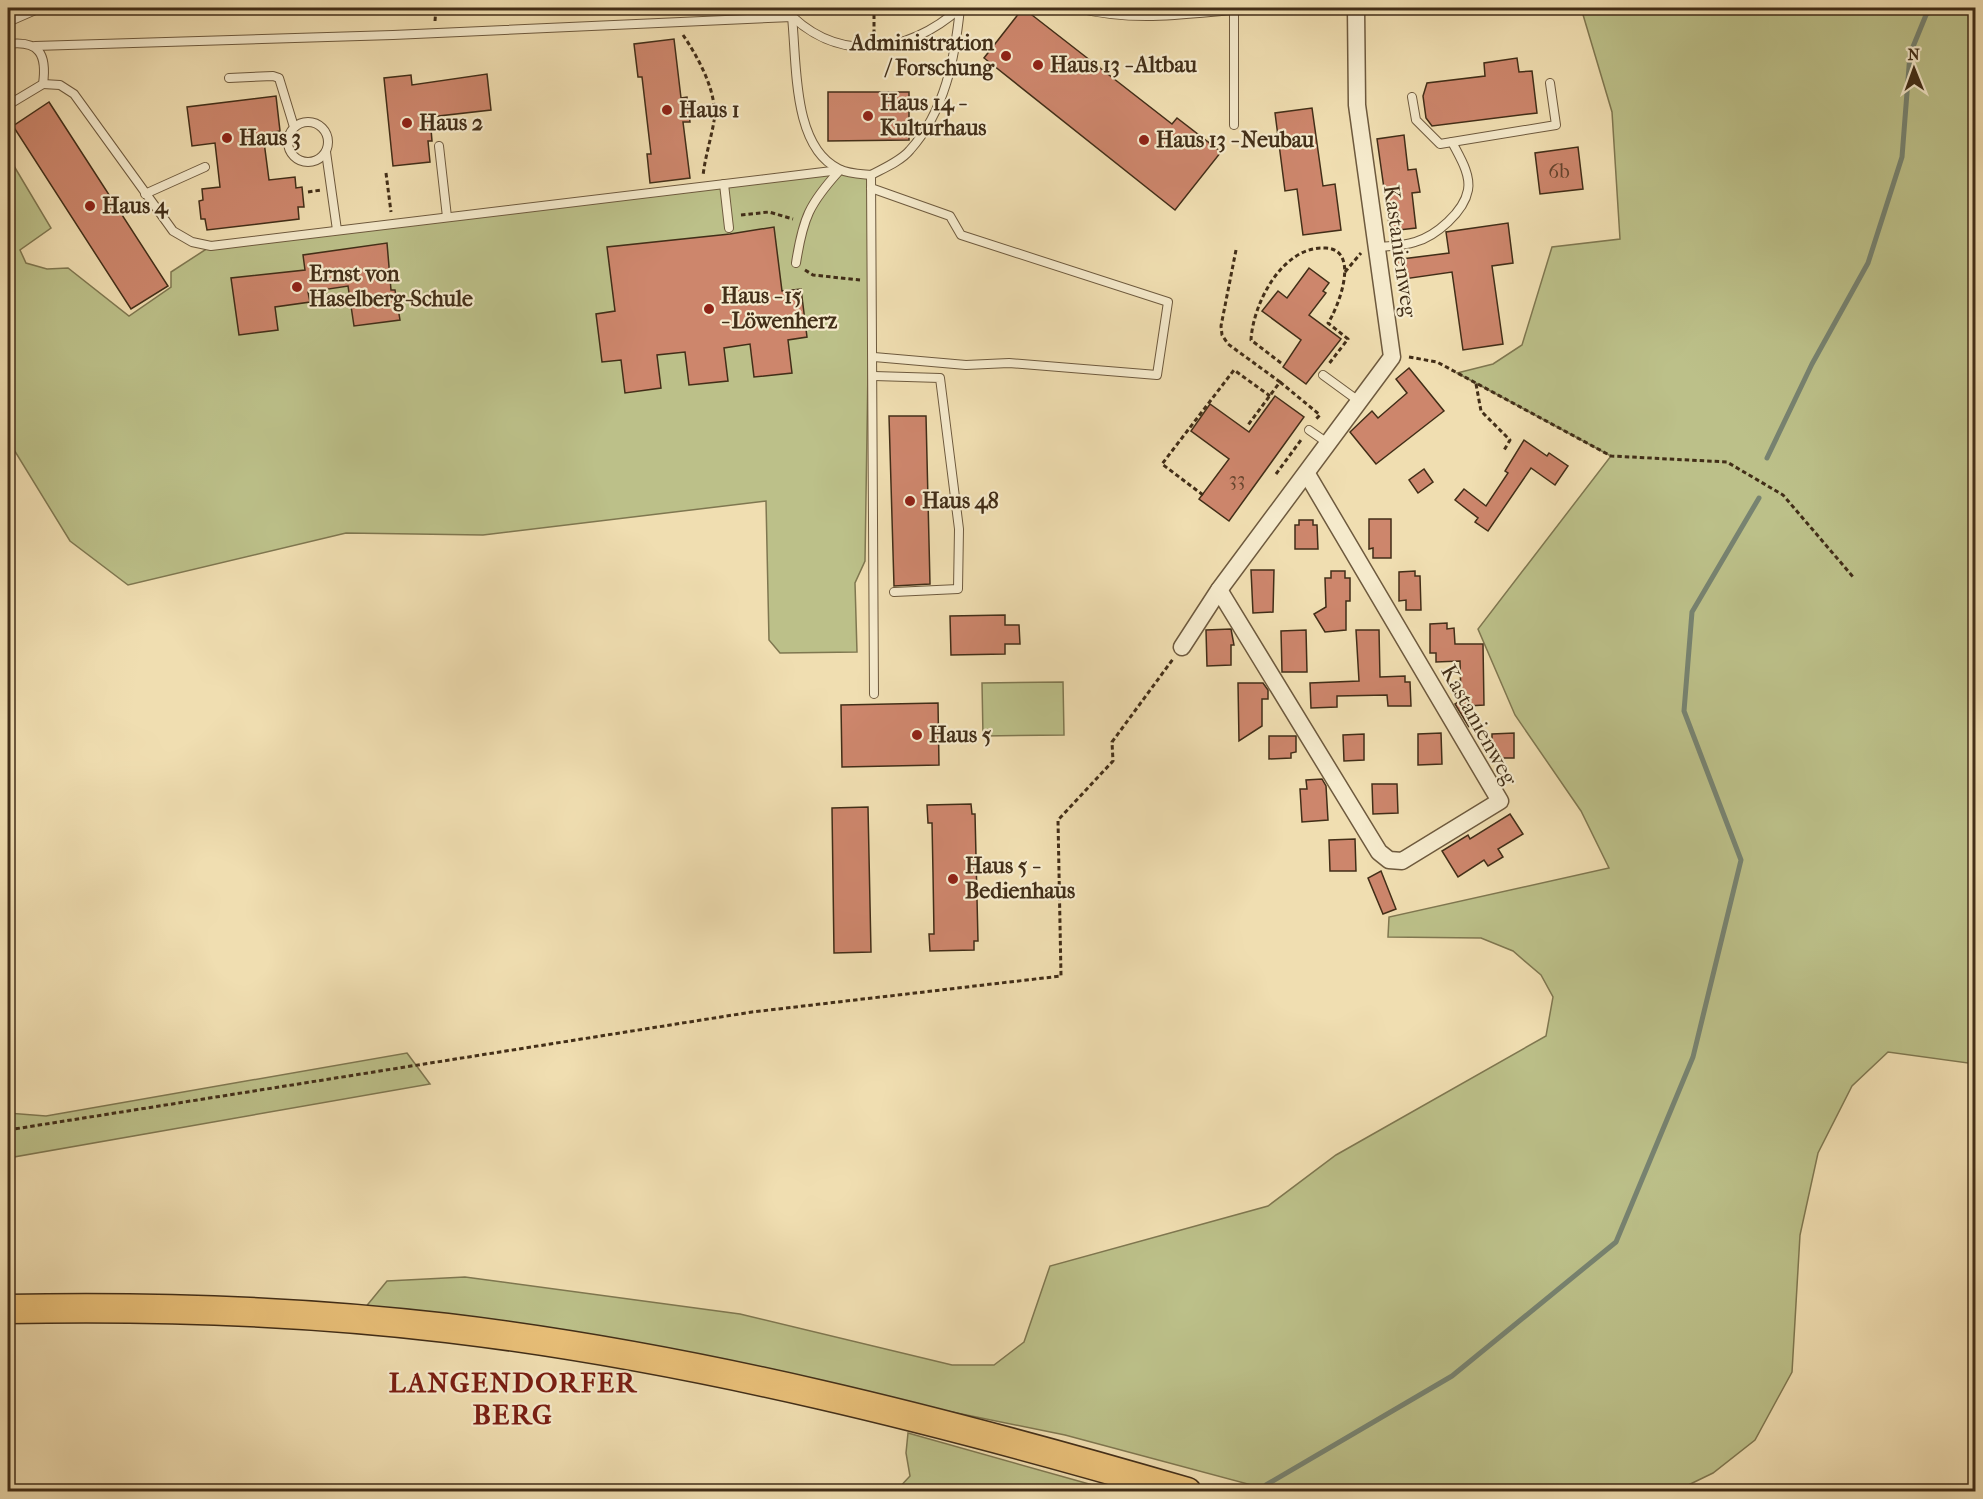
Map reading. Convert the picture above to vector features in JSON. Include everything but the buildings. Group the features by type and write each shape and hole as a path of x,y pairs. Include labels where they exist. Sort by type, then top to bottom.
{"highway":[{"path":"8,1309 117,1308 252,1312 447,1328 562,1344 794,1388 1037,1448 1187,1491"}],"street":[{"name":"Kastanienweg","path":"1356,8 1357,105 1392,357"},
{"path":"1182,646 1219,590 1392,357"},
{"name":"Kastanienweg","path":"1219,590 1379,852 1389,860 1402,861 1500,801 1307,474"}],"lane":[{"path":"8,22 40,8"},
{"path":"784,8 792,17 817,34 844,44 874,47 905,42 935,29 960,8"},
{"path":"8,105 43,84 60,85 74,94 172,231 192,242 211,246 840,170 871,175 909,151 935,115 956,49 960,8"},
{"path":"1077,8 1104,15 1169,17 1259,8"},
{"path":"1234,9 1234,125"},
{"path":"8,44 34,46 792,17"},
{"path":"792,17 804,126 814,148 840,170"},
{"path":"34,46 40,51 45,66 43,84"},
{"path":"229,78 273,76 279,78 294,127 290,141 296,161 315,163 322,159 326,151"},
{"path":"1412,97 1416,120 1440,144 1556,126 1550,83"},
{"path":"294,127 304,121 318,123 326,132 326,151 337,230"},
{"path":"1377,247 1416,242 1441,227 1459,209 1468,190 1465,165 1452,142"},
{"path":"439,146 447,217"},
{"path":"145,194 206,167"},
{"path":"796,263 802,224 818,195 840,170"},
{"path":"871,175 874,357 874,694"},
{"path":"724,184 729,228"},
{"path":"871,188 950,216 961,235 1168,302 1157,375 1009,363 966,365 874,357"},
{"path":"1323,375 1360,402"},
{"path":"874,376 940,378 959,529 958,589 894,592"},
{"path":"1309,429 1329,444"}],"path":[{"path":"874,8 874,47"},
{"path":"675,23 695,52 715,103 702,186"},
{"path":"386,173 393,223"},
{"path":"728,217 768,213 785,215 802,224"},
{"path":"1281,363 1251,340 1256,308 1281,270 1298,254 1312,249 1333,249 1341,259 1345,272 1338,308 1328,323 1348,339 1323,375"},
{"path":"1236,250 1221,326 1222,335 1228,344 1320,415 1276,474"},
{"path":"796,263 813,275 872,282"},
{"path":"1392,357 1416,356 1437,362 1611,456 1727,462 1783,495 1854,578"},
{"path":"1203,495 1162,464 1234,370 1270,396"},
{"path":"1248,425 1280,382"},
{"path":"1476,384 1481,411 1509,440 1503,452"},
{"path":"8,1130 752,1012 1061,976 1058,820 1113,761 1112,742 1182,646"}],"green space":[{"path":"1581,8 1975,8 1975,1064 1888,1052 1852,1086 1818,1153 1800,1235 1792,1372 1755,1440 1713,1473 1676,1491 1274,1491 1065,1435 947,1411 364,1309 387,1281 465,1277 740,1314 952,1365 994,1365 1024,1342 1050,1266 1268,1206 1336,1155 1546,1036 1553,997 1541,975 1513,951 1481,938 1388,937 1389,917 1609,868 1581,811 1515,715 1478,629 1611,456 1457,373 1493,364 1522,345 1552,247 1620,239 1612,112"},
{"path":"8,156 51,228 20,250 26,263 47,269 68,268 129,316 171,287 171,272 211,246 840,170 871,175 865,561 855,583 857,652 780,653 769,640 766,501 483,535 346,533 128,585 70,541 8,440"},
{"path":"1063,682 1064,735 983,736 982,683"},
{"path":"407,1053 430,1084 8,1158 8,1113 46,1116"},
{"path":"908,1433 1114,1491 896,1491 910,1476 906,1453"}],"waterway":[{"path":"1767,458 1812,364 1868,263 1902,157 1910,54 1926,15 1933,8"},
{"path":"1266,1485 1452,1376 1616,1242 1693,1057 1741,860 1684,711 1692,612 1759,498"}],"place":[{"name":"Administration / Forschung","path":"1006,56"},
{"name":"Haus 13 - Altbau","path":"1038,65"},
{"name":"Haus 1","path":"667,110"},
{"name":"Haus 14 - Kulturhaus","path":"868,116"},
{"name":"Haus 2","path":"407,123"},
{"name":"Haus 3","path":"227,138"},
{"name":"Haus 13 - Neubau","path":"1144,140"},
{"name":"Haus 4","path":"90,206"},
{"name":"Ernst von Haselberg-Schule","path":"297,287"},
{"name":"Haus - 15 - Löwenherz","path":"709,309"},
{"name":"Haus 48","path":"910,501"},
{"name":"Haus 5","path":"917,735"},
{"name":"Haus 5 - Bedienhaus","path":"953,879"}],"district":[{"name":"LANGENDORFER BERG","path":"513,1398"}]}
